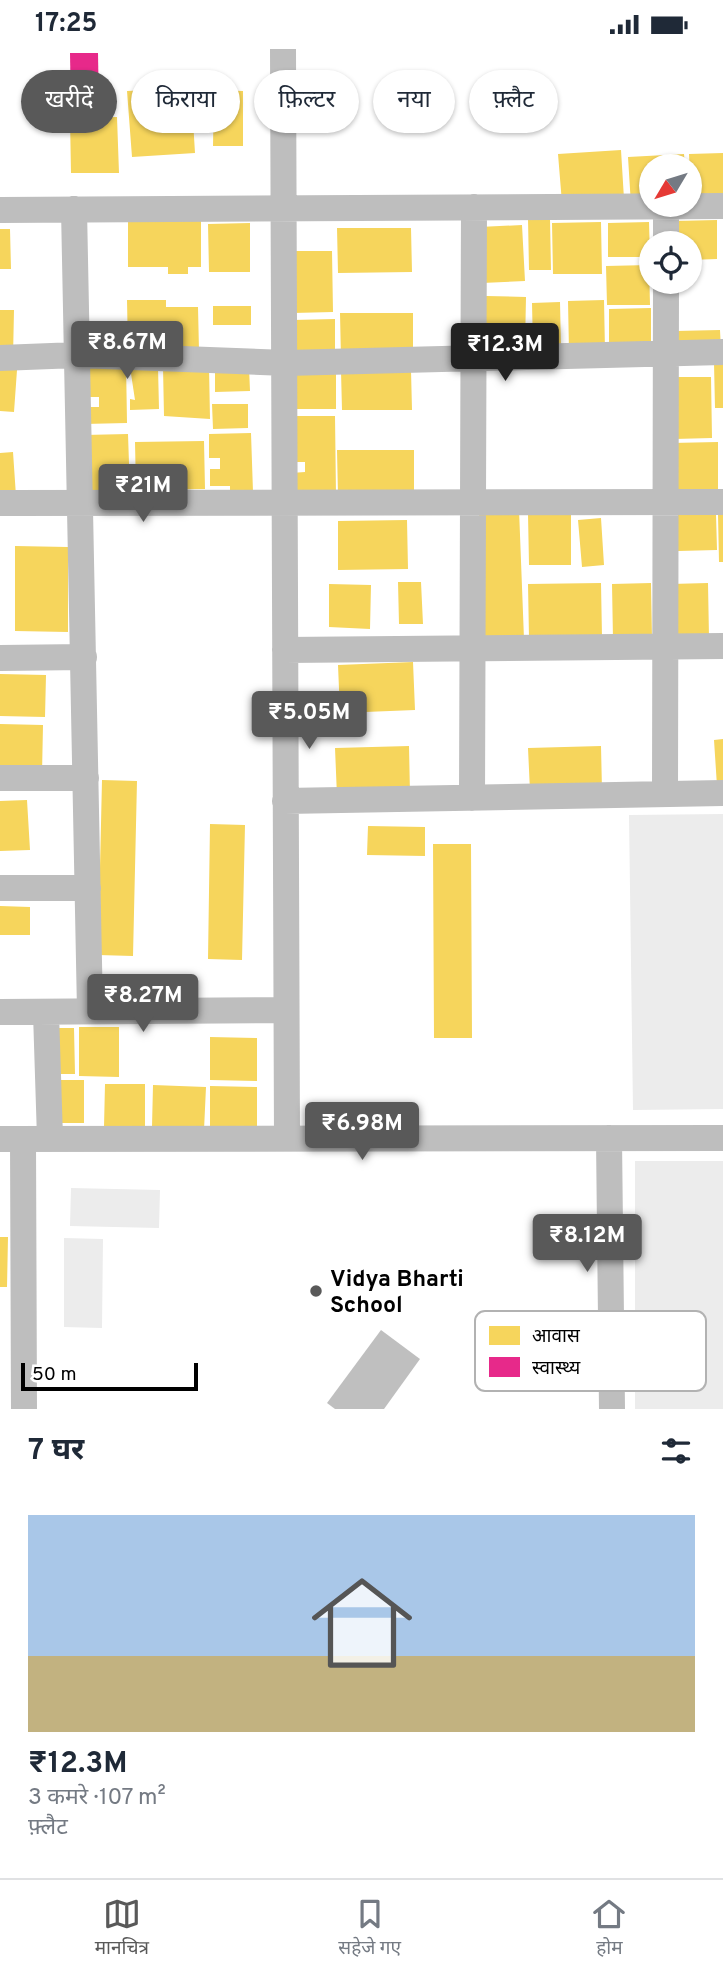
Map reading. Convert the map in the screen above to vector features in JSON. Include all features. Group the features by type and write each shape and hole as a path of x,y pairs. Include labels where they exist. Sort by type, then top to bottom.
{"street":[{"path":"283,49 287,1138"},
{"path":"0,210 639,206"},
{"path":"702,206 723,206"},
{"path":"472,798 474,207"},
{"path":"74,209 90,1011"},
{"path":"665,794 666,294"},
{"path":"0,358 77,355 286,363 474,361 723,352"},
{"path":"0,503 723,502"},
{"path":"285,650 723,646"},
{"path":"0,658 84,657"},
{"path":"0,778 86,778"},
{"path":"285,801 723,793"},
{"path":"0,888 88,888"},
{"path":"0,1012 286,1010"},
{"path":"46,1013 50,1138"},
{"path":"609,1138 611,1311"},
{"path":"16,1405 11,1139 723,1138"},
{"path":"612,1391 612,1409"}],"shaded area":[{"path":"723,814 723,1109 633,1110 629,815"},
{"path":"635,1161 723,1161 723,1409 635,1409 635,1391 706,1391 706,1311 635,1311"},
{"path":"71,1188 160,1190 159,1228 70,1226"},
{"path":"64,1238 103,1239 102,1328 64,1327"},
{"path":"381,1330 420,1359 384,1409 335,1409 327,1403"}],"building: आवास":[{"path":"127,91 131,91 131,133 194,133 195,153 132,157"},
{"path":"240,91 243,91 243,146 213,146 213,133 240,133"},
{"path":"117,117 119,173 71,173 70,133 117,133"},
{"path":"621,150 624,199 562,203 558,154"},
{"path":"723,153 723,198 702,199 702,154 689,154"},
{"path":"639,156 639,204 631,205 628,157"},
{"path":"528,219 550,219 551,270 529,270"},
{"path":"717,220 717,259 702,260 702,231 674,231 674,221"},
{"path":"128,221 201,221 201,267 188,267 188,274 168,274 168,267 128,267"},
{"path":"601,222 602,274 553,274 552,223"},
{"path":"649,222 649,231 639,231 639,257 608,257 608,223"},
{"path":"250,223 250,272 209,272 208,224"},
{"path":"522,225 525,281 482,283 479,227"},
{"path":"337,228 411,228 412,272 338,273"},
{"path":"0,229 10,229 11,269 0,269"},
{"path":"293,251 332,251 333,312 293,313"},
{"path":"639,265 639,294 650,294 650,305 607,305 606,266"},
{"path":"486,296 526,297 525,346 486,346"},
{"path":"127,300 166,300 166,307 198,307 199,351 128,351"},
{"path":"604,300 605,351 569,352 568,301"},
{"path":"560,302 561,347 533,348 532,303"},
{"path":"213,306 251,306 251,325 213,325"},
{"path":"651,308 651,342 609,343 609,309"},
{"path":"0,310 14,310 13,357 0,357"},
{"path":"340,313 413,313 413,358 341,359"},
{"path":"335,319 335,359 293,360 292,320"},
{"path":"720,330 721,350 676,350 676,331"},
{"path":"83,362 126,362 127,423 84,424 84,407 99,407 99,397 84,397"},
{"path":"714,363 723,363 723,408 715,408"},
{"path":"209,366 210,419 164,416 163,367"},
{"path":"130,367 158,367 159,409 130,410 130,399 135,400"},
{"path":"215,367 249,367 250,391 215,392"},
{"path":"0,369 17,370 14,412 0,411"},
{"path":"292,370 336,370 336,409 292,409"},
{"path":"411,370 412,410 342,410 341,371"},
{"path":"672,377 711,377 712,438 674,439"},
{"path":"212,404 248,404 248,428 213,429"},
{"path":"291,416 335,416 336,496 291,496 291,473 305,472 305,462 291,462"},
{"path":"251,433 253,492 230,492 230,486 210,486 210,469 220,469 220,458 209,458 209,434"},
{"path":"128,434 130,493 85,494 84,435"},
{"path":"204,441 205,489 136,490 135,442"},
{"path":"718,442 718,493 672,493 671,443"},
{"path":"337,450 414,450 414,495 338,496"},
{"path":"13,452 16,496 0,497 0,453"},
{"path":"519,509 524,639 484,640 479,510"},
{"path":"528,514 571,514 571,565 529,565"},
{"path":"716,514 717,550 678,551 678,515"},
{"path":"718,514 723,514 723,562 719,562"},
{"path":"601,518 604,565 582,567 578,520"},
{"path":"407,520 408,569 338,570 338,521"},
{"path":"15,546 68,547 68,632 15,631"},
{"path":"398,582 421,582 423,624 399,624"},
{"path":"601,583 602,637 529,638 528,584"},
{"path":"651,583 652,639 613,640 612,584"},
{"path":"708,583 709,638 671,638 671,584"},
{"path":"329,584 371,585 370,629 329,627"},
{"path":"413,662 415,710 340,713 338,665"},
{"path":"0,674 46,675 45,717 0,716"},
{"path":"0,724 43,725 42,774 0,773"},
{"path":"723,739 723,786 717,786 714,740"},
{"path":"409,746 410,794 337,796 335,748"},
{"path":"601,746 602,790 530,791 528,748"},
{"path":"102,780 137,781 133,956 98,955"},
{"path":"27,800 30,850 0,851 0,801"},
{"path":"210,824 245,825 242,960 208,959"},
{"path":"368,826 425,827 425,856 367,855"},
{"path":"433,844 471,844 472,1038 434,1038"},
{"path":"0,906 30,907 30,935 0,935"},
{"path":"79,1027 119,1027 119,1077 79,1076"},
{"path":"52,1028 74,1028 75,1074 53,1074"},
{"path":"210,1037 257,1038 257,1081 210,1080"},
{"path":"54,1080 84,1080 84,1123 54,1123"},
{"path":"105,1084 145,1084 145,1127 104,1127"},
{"path":"153,1085 206,1087 204,1130 152,1127"},
{"path":"210,1086 257,1087 257,1129 210,1129"},
{"path":"0,1237 8,1237 7,1287 0,1287"}],"building: स्वास्थ्य":[{"path":"70,53 98,53 98,70 70,70"}],"place":[{"name":"Vidya Bharti School","path":"316,1291"}]}
